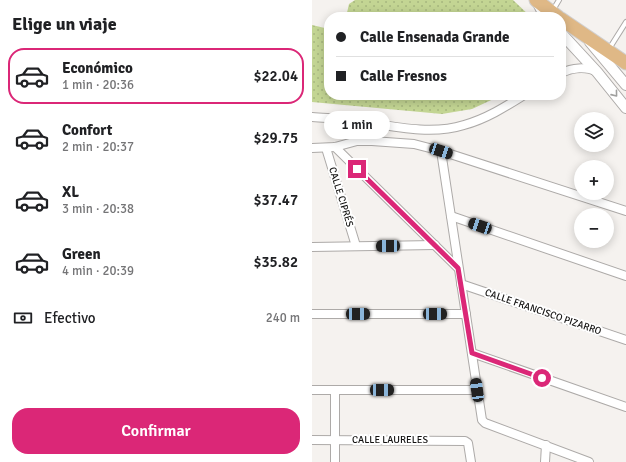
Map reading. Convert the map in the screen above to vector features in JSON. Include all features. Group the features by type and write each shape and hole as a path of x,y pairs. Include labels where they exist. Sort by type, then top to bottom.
{"main road":[{"path":"536,0 546,12"},
{"path":"566,25 626,63"}],"street":[{"path":"586,37 626,85"},
{"path":"566,38 598,72 626,108"},
{"path":"566,72 579,68 591,69 598,72"},
{"path":"312,117 342,119 419,129 439,129 463,126 485,118 516,100"},
{"path":"365,141 371,123"},
{"path":"312,148 335,147 365,141 414,144 441,151 626,211"},
{"path":"335,147 458,268"},
{"name":"CALLE CIPRÉS","path":"326,148 356,246"},
{"path":"441,151 482,420 485,423 589,462"},
{"path":"451,216 626,276"},
{"path":"312,247 435,245"},
{"name":"CALLE FRANCISCO PIZARRO","path":"461,284 626,340"},
{"path":"312,314 466,314"},
{"path":"472,353 626,407"},
{"path":"312,390 477,390"},
{"path":"335,390 335,462"},
{"name":"CALLE LAURELES","path":"312,440 465,441 468,443 471,462"},
{"path":"545,462 546,445"}],"lane":[{"path":"552,12 559,0"},
{"path":"607,51 626,22"}],"green space":[{"path":"355,0 513,0 526,12 347,12 349,4"},
{"path":"312,25 324,28 324,100 491,100 472,109 442,114 312,102"}],"route":[{"path":"357,169 458,268 472,353 542,378"}]}
